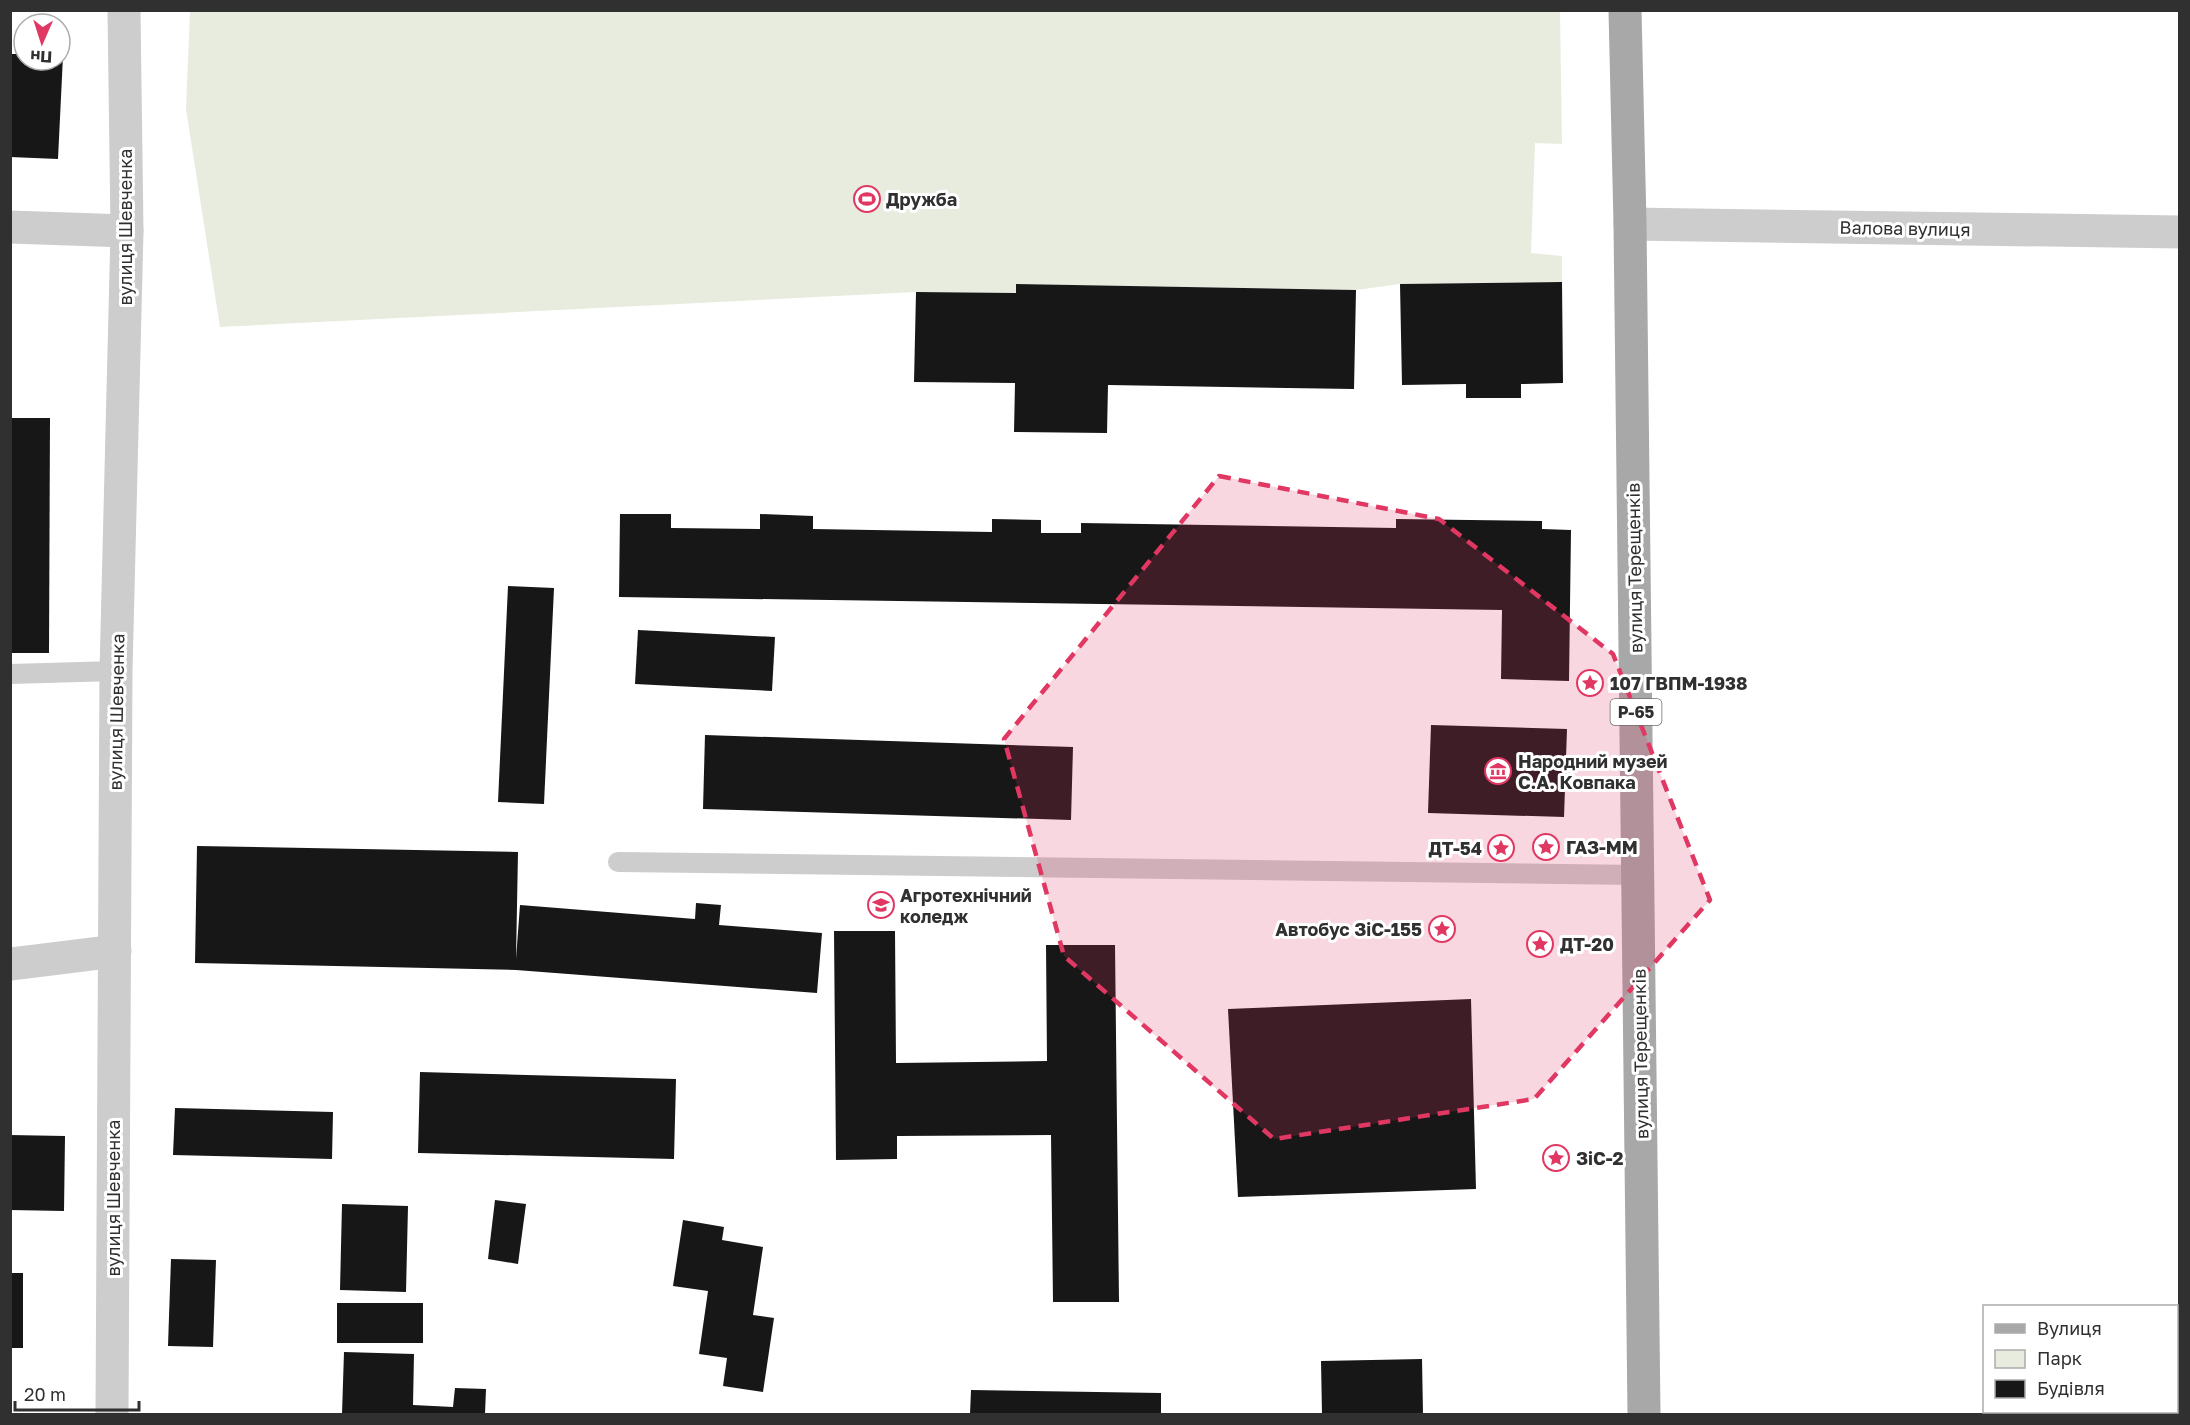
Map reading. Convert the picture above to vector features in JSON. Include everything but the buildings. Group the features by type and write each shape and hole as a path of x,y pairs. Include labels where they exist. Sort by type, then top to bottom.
{"main road":[{"name":"вулиця Терещенків","path":"1625,10 1630,224 1644,1414"}],"street":[{"name":"вулиця Шевченка","path":"112,1414 116,672 127,231 124,10"},
{"name":"Валова вулиця","path":"1630,224 2180,232"},
{"path":"10,227 127,231"},
{"path":"10,964 115,951"}],"lane":[{"path":"10,674 116,672"},
{"path":"618,862 1638,875"}],"highlighted area":[{"path":"1219,476 1439,519 1613,654 1710,900 1534,1099 1274,1139 1064,956 1004,739"}],"green space":[{"name":"Дружба","path":"190,11 1560,11 1562,144 1535,143 1531,253 1562,256 1562,282 1400,284 1356,290 1016,284 1016,293 916,292 220,327 186,109"}],"place":[{"name":"Дружба","path":"867,199"},
{"name":"107 ГВПМ-1938","path":"1590,683"},
{"name":"Народний музей С.А. Ковпака","path":"1498,771"},
{"name":"ГАЗ-ММ","path":"1546,847"},
{"name":"ДТ-54","path":"1501,848"},
{"name":"Агротехнічний коледж","path":"881,905"},
{"name":"Автобус ЗіС-155","path":"1442,929"},
{"name":"ДТ-20","path":"1540,944"},
{"name":"ЗіС-2","path":"1556,1158"}]}
